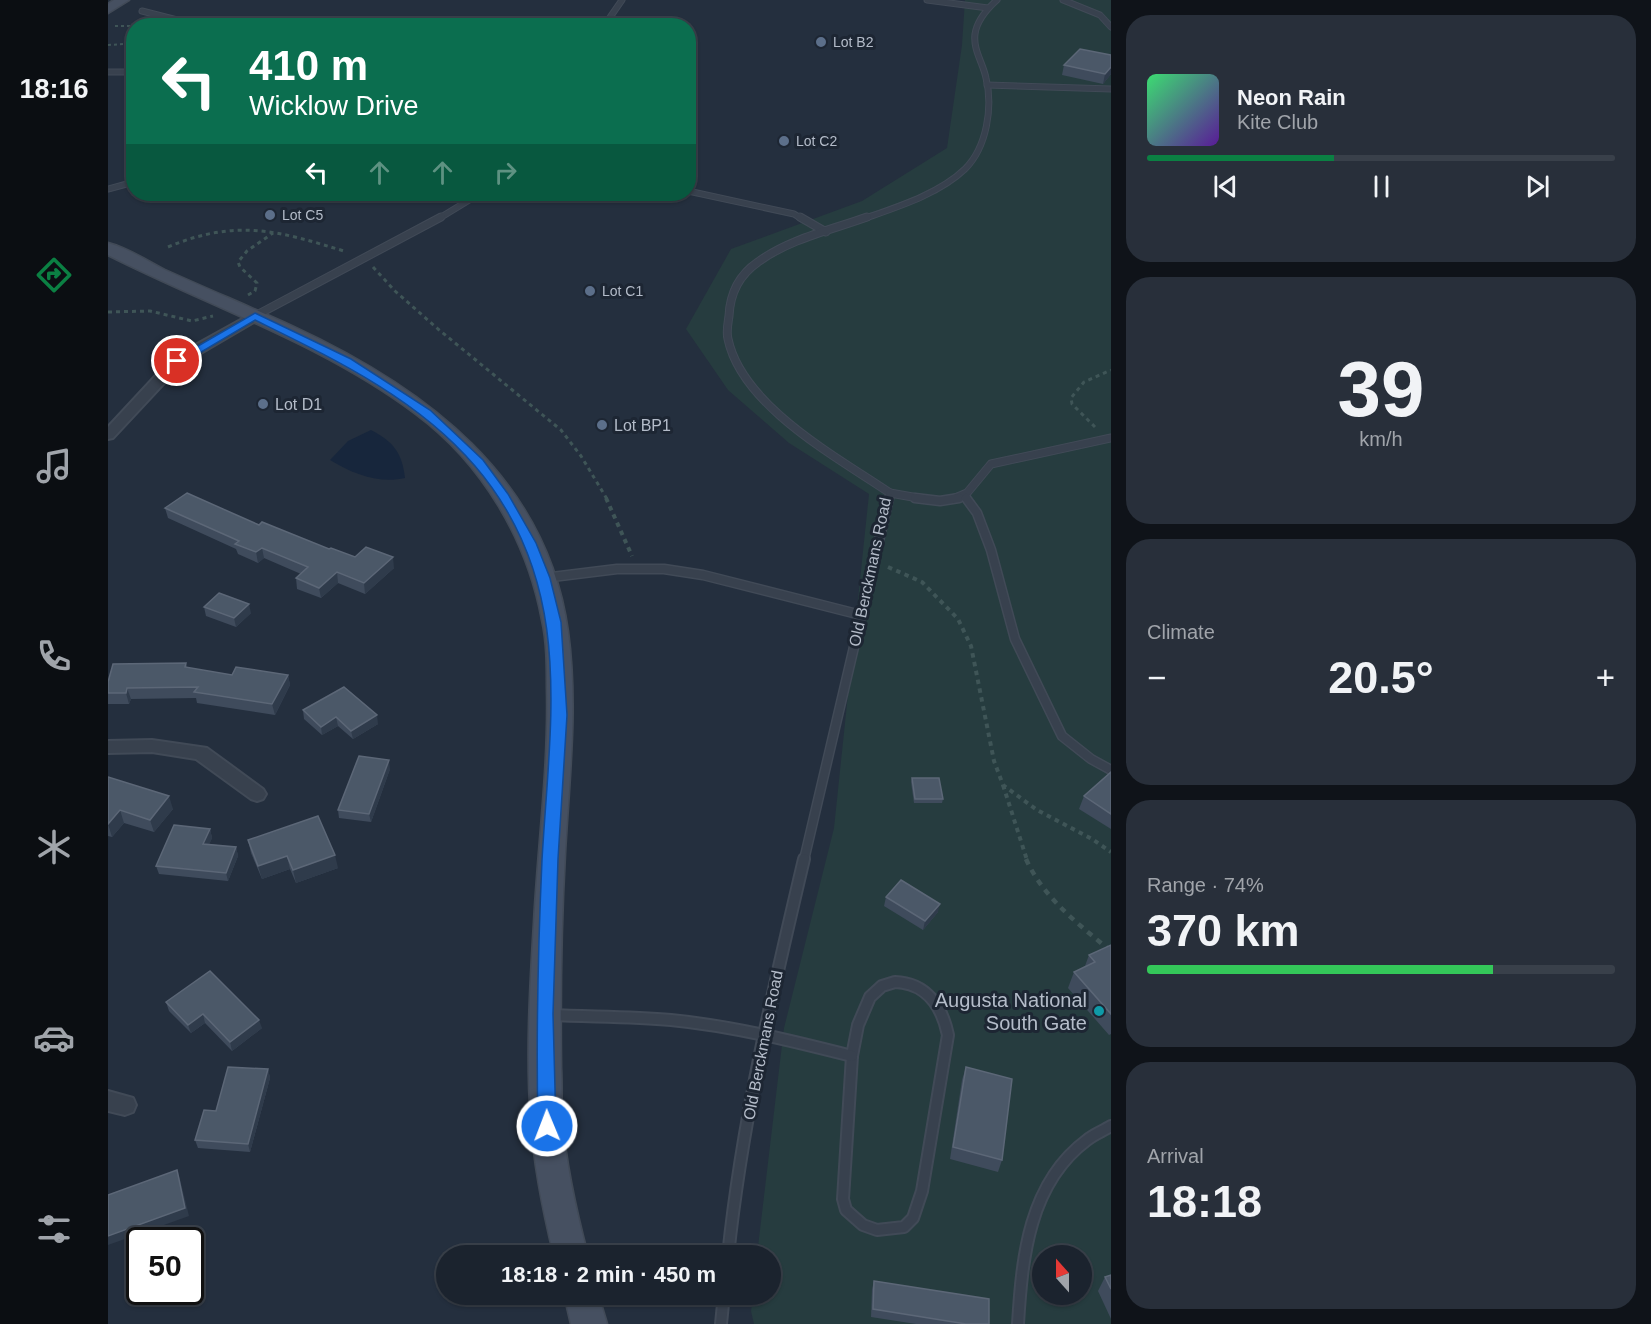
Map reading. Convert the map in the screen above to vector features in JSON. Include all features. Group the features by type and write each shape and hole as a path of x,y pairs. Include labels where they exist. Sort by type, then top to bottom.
{"main road":[{"path":"108,9 123,0"},
{"path":"108,248 251,306 347,361 426,412 479,463 504,497 530,543 543,578 554,622 560,715 550,859 544,1014 547,1126 569,1245"},
{"path":"584,1305 589,1324"}],"street":[{"path":"108,435 177,361 251,306"},
{"path":"108,747 152,746 201,753 257,794"}],"lane":[{"path":"610,18 622,0"},
{"path":"927,0 988,8"},
{"name":"Old Berckmans Road","path":"729,1245 734,1198 763,1034 890,493 791,424 751,386 737,365 727,338 727,316 740,279 776,251 918,196 951,179 966,168 984,130 988,112 987,85 975,42 975,31 988,8 997,0"},
{"path":"1063,0 1100,15 1111,27"},
{"path":"142,11 170,18"},
{"path":"108,72 126,72"},
{"path":"987,85 1111,89"},
{"path":"108,189 126,185"},
{"path":"696,193 794,214 826,232"},
{"path":"251,306 365,258 467,201"},
{"path":"890,493 939,500 957,499 964,495 991,464 1111,438"},
{"path":"964,495 977,513 992,550 1015,639 1062,736 1091,759 1111,770"},
{"path":"543,578 634,568 664,569 703,575 861,615"},
{"path":"901,982 914,985 936,1001 946,1023 948,1035 921,1191 913,1218 904,1227 877,1230 863,1225 846,1210 842,1188 852,1056 863,1008 879,988 901,982"},
{"path":"544,1014 669,1020 763,1034 852,1056"},
{"path":"1018,1324 1021,1274 1031,1218 1055,1171 1086,1140 1111,1126"},
{"path":"721,1324 723,1305"}],"path":[{"path":"115,26 126,26"},
{"path":"108,45 126,42"},
{"path":"168,247 195,234 216,229 242,228 273,233 365,258 395,291 561,430 577,448 628,540 634,568"},
{"path":"251,306 257,283 240,267 238,262 247,251 273,233"},
{"path":"108,312 150,311 192,321 214,316"},
{"path":"1102,433 1085,419 1072,404 1071,398 1084,382 1111,370"},
{"path":"874,562 901,571 922,582 958,619 971,645 994,761 1020,844 1036,879 1061,907 1107,948"},
{"path":"1003,784 1037,810 1092,839 1111,852"}],"green space":[{"path":"965,0 1111,0 1111,1324 754,1324 752,1305 781,1305 781,1245 758,1245 784,1028 834,828 869,494 789,443 728,390 686,329 731,249 862,201 947,148 962,45"}],"water":[{"path":"371,430 386,439 396,449 402,462 405,478 376,479 348,470 330,460 348,441"}],"building":[{"path":"1080,49 1111,55 1111,67 1105,74 1064,65"},
{"path":"187,493 259,525 262,522 329,549 355,557 366,547 393,557 364,583 337,572 319,588 296,578 308,567 262,548 256,552 235,544 239,541 165,508"},
{"path":"219,593 249,604 234,618 204,607"},
{"path":"186,663 185,667 232,675 236,667 288,675 272,704 194,692 198,687 127,688 126,693 108,693 108,682 113,664"},
{"path":"344,687 377,715 351,731 336,717 321,727 303,710"},
{"path":"359,756 389,760 369,814 338,810"},
{"path":"1111,772 1111,814 1084,796"},
{"path":"108,777 169,796 150,820 120,810 108,824"},
{"path":"912,778 939,778 943,799 915,799"},
{"path":"318,816 335,855 293,870 287,856 258,866 248,840"},
{"path":"174,825 210,829 203,844 236,847 226,873 156,866"},
{"path":"901,880 940,904 925,921 886,897"},
{"path":"1111,945 1111,1014 1074,972 1095,962 1089,955"},
{"path":"210,971 259,1020 230,1042 203,1014 188,1025 166,1002"},
{"path":"228,1067 268,1069 248,1144 195,1140 204,1110 216,1111"},
{"path":"966,1067 1012,1079 1002,1160 953,1147"},
{"path":"177,1170 185,1208 133,1227 126,1227 126,1229 108,1236 108,1195"},
{"path":"1111,1275 1111,1289 1105,1277"},
{"path":"874,1281 989,1299 989,1324 966,1324 873,1309"}],"place":[{"name":"Lot B2","path":"821,42"},
{"name":"Lot C2","path":"784,141"},
{"name":"Lot C5","path":"270,215"},
{"name":"Lot C1","path":"590,291"},
{"name":"Lot D1","path":"263,404"},
{"name":"Lot BP1","path":"602,425"},
{"name":"Augusta National South Gate","path":"1099,1011"}],"route":[{"path":"177,361 255,316 303,338 347,361 426,412 479,463 504,497 530,543 543,578 554,622 560,715 550,859 544,1014 547,1126"}]}
